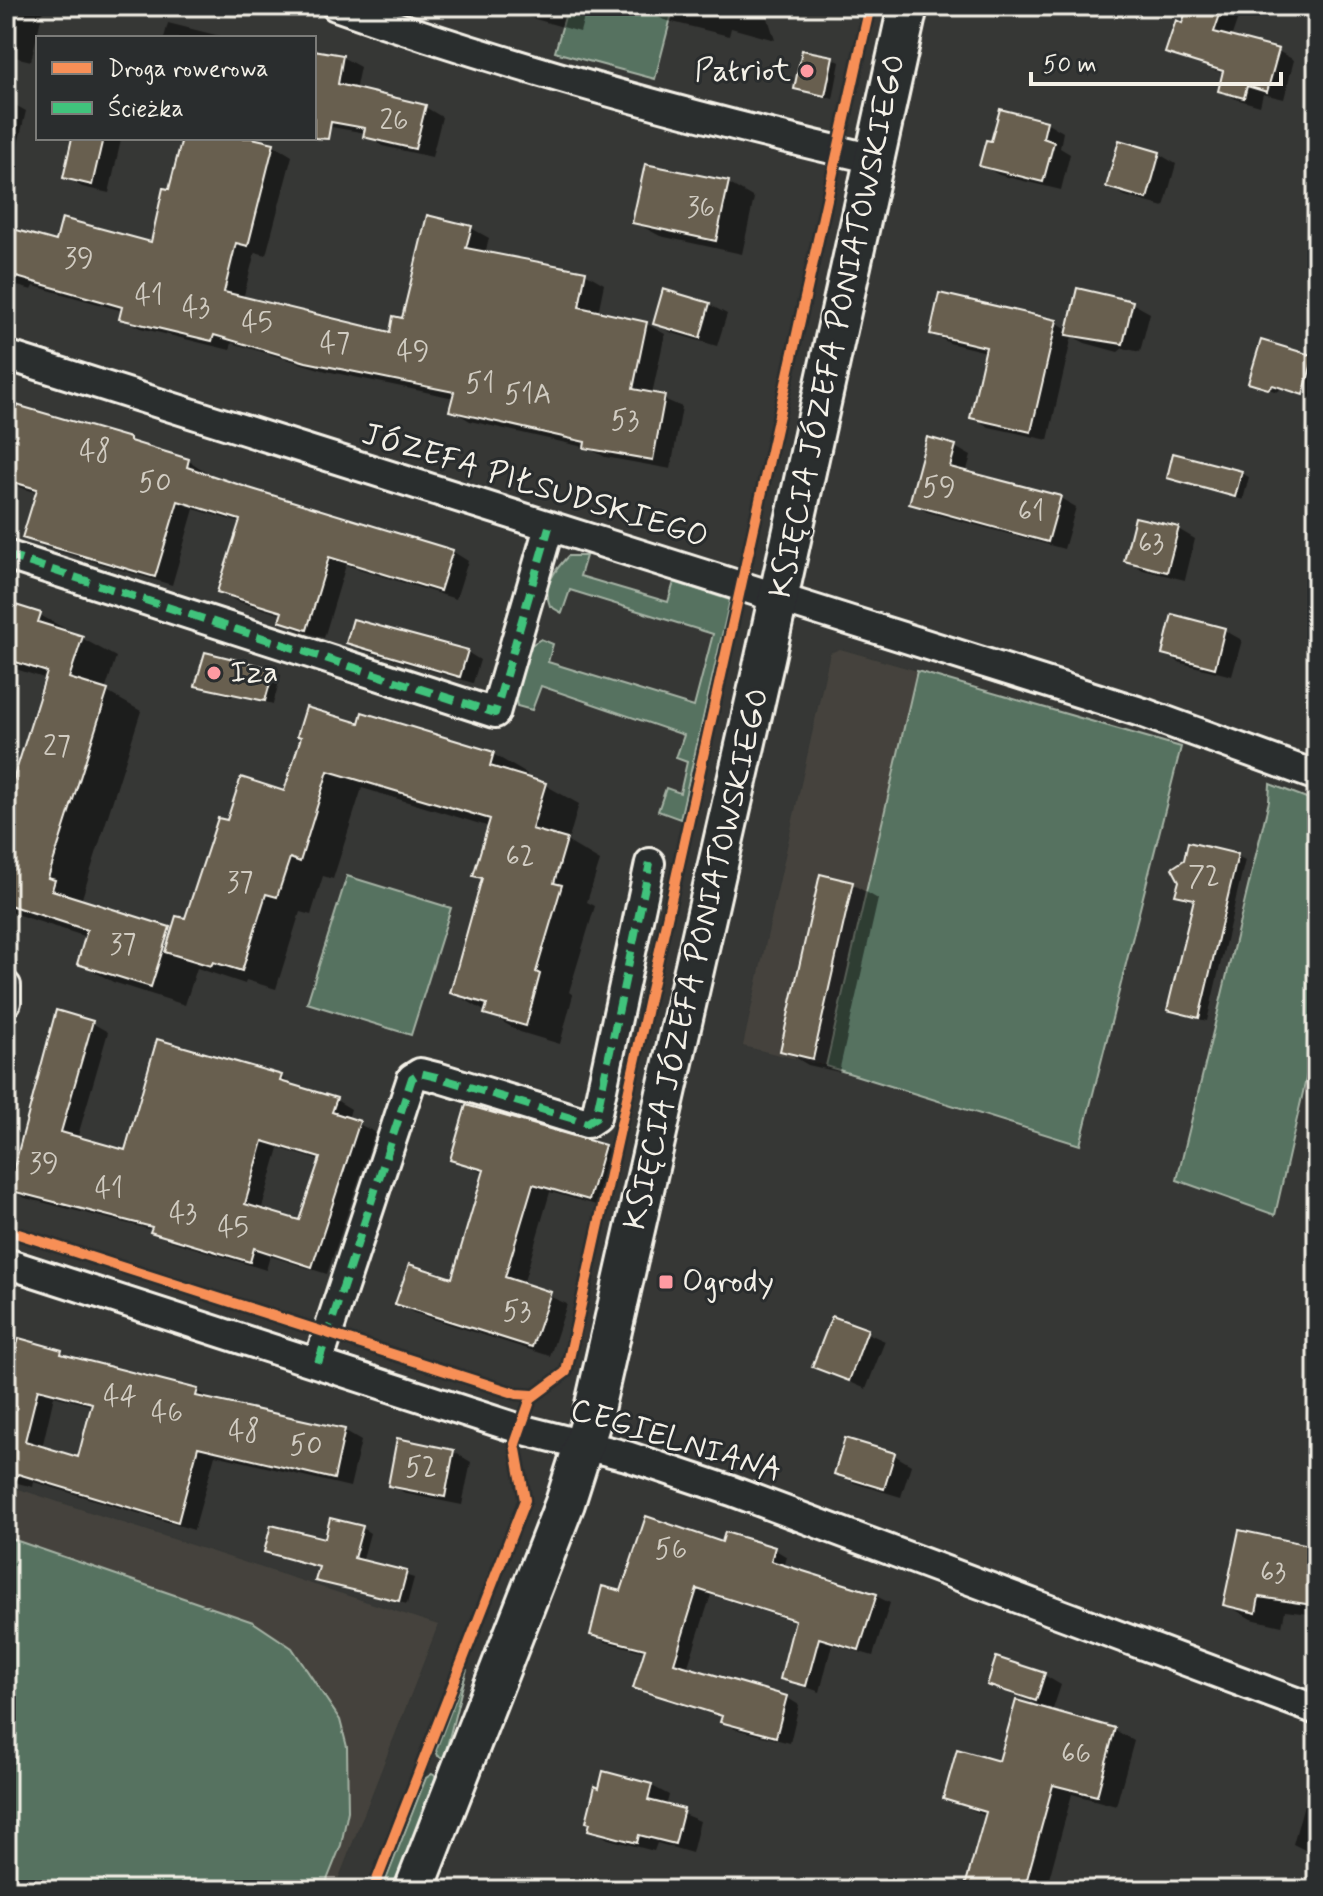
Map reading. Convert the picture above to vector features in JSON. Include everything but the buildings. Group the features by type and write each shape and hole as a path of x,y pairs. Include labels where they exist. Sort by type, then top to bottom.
{"street":[{"path":"336,6 473,54 640,103 874,159"},
{"name":"KSIĘCIA JÓZEFA PONIATOWSKIEGO","path":"414,1890 584,1446 607,1358 778,600 908,6"},
{"name":"JÓZEFA PIŁSUDSKIEGO","path":"6,355 1144,713 1317,776"},
{"path":"6,555 495,713 549,527"},
{"path":"318,1363 412,1078 420,1073 430,1075 587,1123 596,1117 650,863"},
{"path":"6,986 6,1002"},
{"name":"CEGIELNIANA","path":"6,1263 732,1491 1317,1710"}],"shaded area":[{"path":"840,649 917,671 826,1066 743,1046 830,653"},
{"path":"6,1485 438,1625 334,1890 6,1890"}],"green space":[{"path":"568,6 674,6 655,79 555,52"},
{"path":"568,556 586,556 580,576 668,602 674,582 730,600 680,819 658,811 666,788 680,793 687,762 676,758 684,735 541,686 532,710 517,706 514,689 528,647 541,639 553,644 548,662 694,707 713,634 570,590 562,613 550,606 548,592 554,573"},
{"path":"917,671 1181,747 1080,1145 826,1066"},
{"path":"1270,784 1317,802 1317,1031 1275,1215 1177,1180 1269,801"},
{"path":"347,876 451,908 411,1035 307,1003"},
{"path":"6,1537 253,1622 292,1648 340,1720 347,1747 348,1811 341,1845 323,1890 6,1890"},
{"path":"467,1669 444,1758 438,1756 436,1750"},
{"path":"432,1774 437,1777 393,1890 382,1890 426,1778"}],"marked path":[{"path":"6,555 495,713 549,527"},
{"path":"318,1363 412,1078 420,1073 440,1078 587,1123 596,1117 650,863"},
{"path":"6,986 6,1002"}],"cycle path":[{"path":"373,1890 525,1500 515,1444 531,1398 566,1372 870,6"},
{"path":"6,1230 517,1394 533,1395"}],"place":[{"name":"Patriot","path":"807,71"},
{"name":"Iza","path":"214,673"},
{"name":"Ogrody","path":"666,1282"}]}
